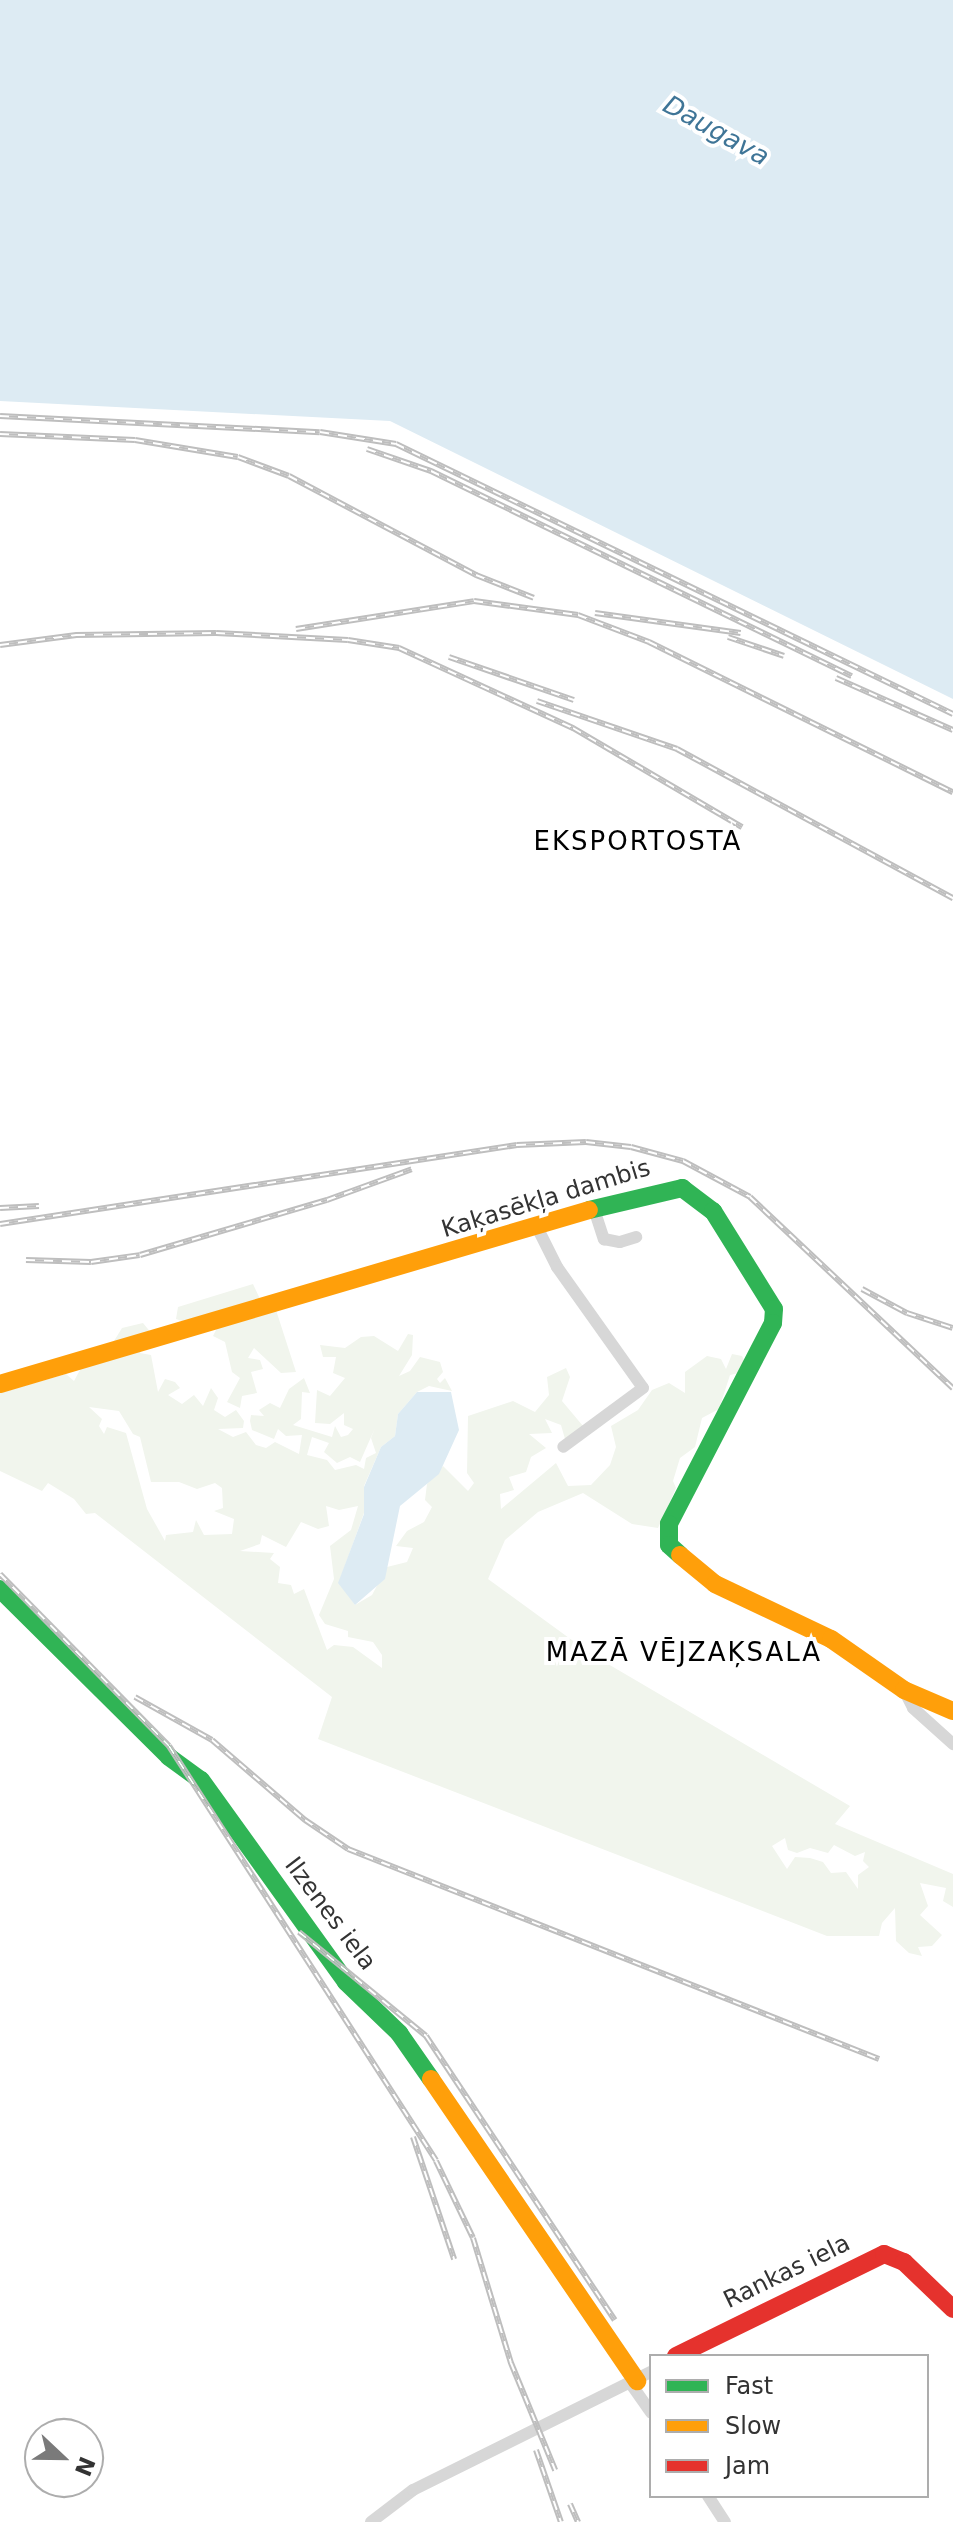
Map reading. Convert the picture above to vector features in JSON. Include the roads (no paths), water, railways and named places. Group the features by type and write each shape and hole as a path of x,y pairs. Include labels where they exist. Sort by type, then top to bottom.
{"street":[{"name":"Kaķasēkļa dambis","path":"0,1384 665,1188 696,1193 720,1221 774,1309 773,1323 669,1524 669,1545 685,1564 715,1584 831,1639 873,1664 904,1690"},
{"path":"594,1209 604,1239 620,1242 636,1237"},
{"path":"537,1227 557,1267 643,1388 563,1447"},
{"name":"Ilzenes iela","path":"0,1589 169,1757 201,1780 346,1982 399,2033 639,2379 649,2407"},
{"path":"904,1690 953,1711"},
{"path":"904,1690 913,1708 953,1744"},
{"name":"Rankas iela","path":"680,2354 884,2254 904,2262 953,2309"},
{"path":"371,2522 413,2490 639,2379"},
{"path":"709,2498 725,2522"}],"water":[{"name":"Daugava","path":"0,0 953,0 953,699 390,421 0,401"},
{"path":"417,1392 451,1392 459,1430 439,1474 400,1506 385,1579 355,1605 338,1583 364,1514 364,1487 381,1447 395,1436 398,1414"}],"railway":[{"path":"0,416 320,432 396,444 953,714"},
{"path":"0,434 135,440 238,457 289,476 476,575 534,598"},
{"path":"367,449 431,471 852,676"},
{"path":"296,629 474,601 578,615 649,642 953,792"},
{"path":"595,613 741,633"},
{"path":"0,645 76,635 216,633 348,640 399,648 573,728 742,827"},
{"path":"728,637 784,656"},
{"path":"449,657 574,700"},
{"path":"836,678 953,730"},
{"path":"537,701 677,749 953,898"},
{"path":"0,1224 517,1145 586,1142 631,1147 683,1161 750,1197 953,1388"},
{"path":"26,1260 91,1262 140,1255 327,1200 412,1169"},
{"path":"0,1208 39,1206"},
{"path":"862,1289 907,1313 953,1328"},
{"path":"0,1574 169,1746 436,2161 473,2238 511,2363 555,2470"},
{"path":"135,1697 212,1740 305,1820 348,1849 879,2059"},
{"path":"299,1932 426,2036 615,2320"},
{"path":"413,2137 454,2259"},
{"path":"536,2450 561,2522"},
{"path":"570,2504 578,2522"}],"district":[{"name":"EKSPORTOSTA","path":"638,842"},
{"name":"MAZĀ VĒJZAĶSALA","path":"684,1653"}]}
